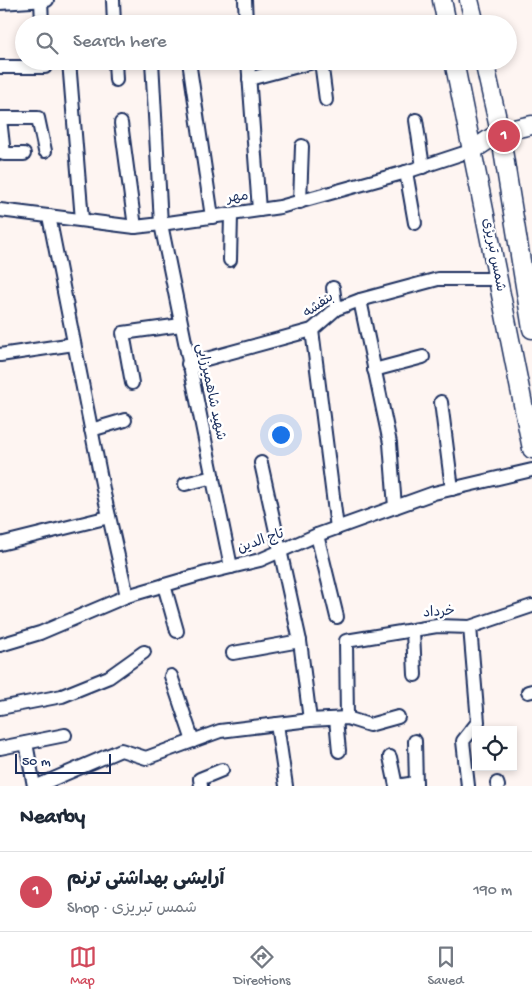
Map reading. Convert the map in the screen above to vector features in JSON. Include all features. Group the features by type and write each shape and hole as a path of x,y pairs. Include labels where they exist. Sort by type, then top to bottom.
{"main road":[{"path":"442,0 444,15"},
{"path":"469,0 473,15"},
{"name":"شمس تبریزی","path":"456,70 532,449"},
{"name":"شمس تبریزی","path":"486,70 500,132 532,329"},
{"path":"473,150 500,132 532,125"}],"street":[{"path":"40,0 41,15"},
{"path":"0,3 47,0"},
{"path":"113,0 114,15"},
{"path":"245,0 246,15"},
{"path":"0,67 15,67"},
{"path":"70,70 82,220"},
{"path":"115,70 116,80"},
{"name":"شهید شاهمیرزایی","path":"152,70 161,224 188,364 231,567"},
{"path":"190,70 212,217"},
{"path":"248,70 259,210"},
{"path":"249,79 284,70"},
{"path":"321,70 326,100"},
{"path":"24,154 4,154 0,118 38,118 45,151"},
{"path":"416,120 423,167"},
{"path":"121,123 135,227"},
{"path":"300,202 302,146"},
{"name":"مهر","path":"0,210 135,227 161,224 231,215 300,202 423,167 473,150"},
{"path":"406,172 415,223"},
{"path":"230,260 231,215"},
{"path":"48,216 109,518 127,596"},
{"name":"بنفشه","path":"188,364 312,330 336,309 360,300 438,279 498,279"},
{"path":"333,288 336,309"},
{"path":"360,300 390,443 395,507"},
{"path":"132,383 123,333 181,324"},
{"path":"312,330 337,528"},
{"path":"0,355 74,344"},
{"path":"374,370 423,357"},
{"path":"441,402 452,489"},
{"path":"91,430 125,420"},
{"path":"261,463 300,641 310,720"},
{"name":"تاج الدین","path":"0,645 40,634 127,596 260,560 317,535 395,507 452,489 532,470"},
{"path":"185,484 213,477"},
{"path":"0,544 109,518"},
{"path":"317,535 337,617"},
{"path":"164,585 177,631"},
{"name":"خرداد","path":"342,718 346,641 436,626 470,627 532,606"},
{"path":"468,786 463,741 478,722 470,627"},
{"path":"413,631 415,675"},
{"path":"232,653 300,641"},
{"path":"0,708 62,696 109,677 144,652"},
{"path":"171,676 193,741"},
{"path":"26,743 36,786 121,750 146,758 220,731 342,718 369,724 398,717"},
{"path":"339,751 342,718"},
{"path":"277,724 286,786"},
{"path":"0,748 65,735"},
{"path":"390,756 396,786 416,785 415,741"},
{"path":"201,786 200,779 222,770"}],"place":[{"name":"آرایشی بهداشتی ترنم","path":"504,136"}]}
